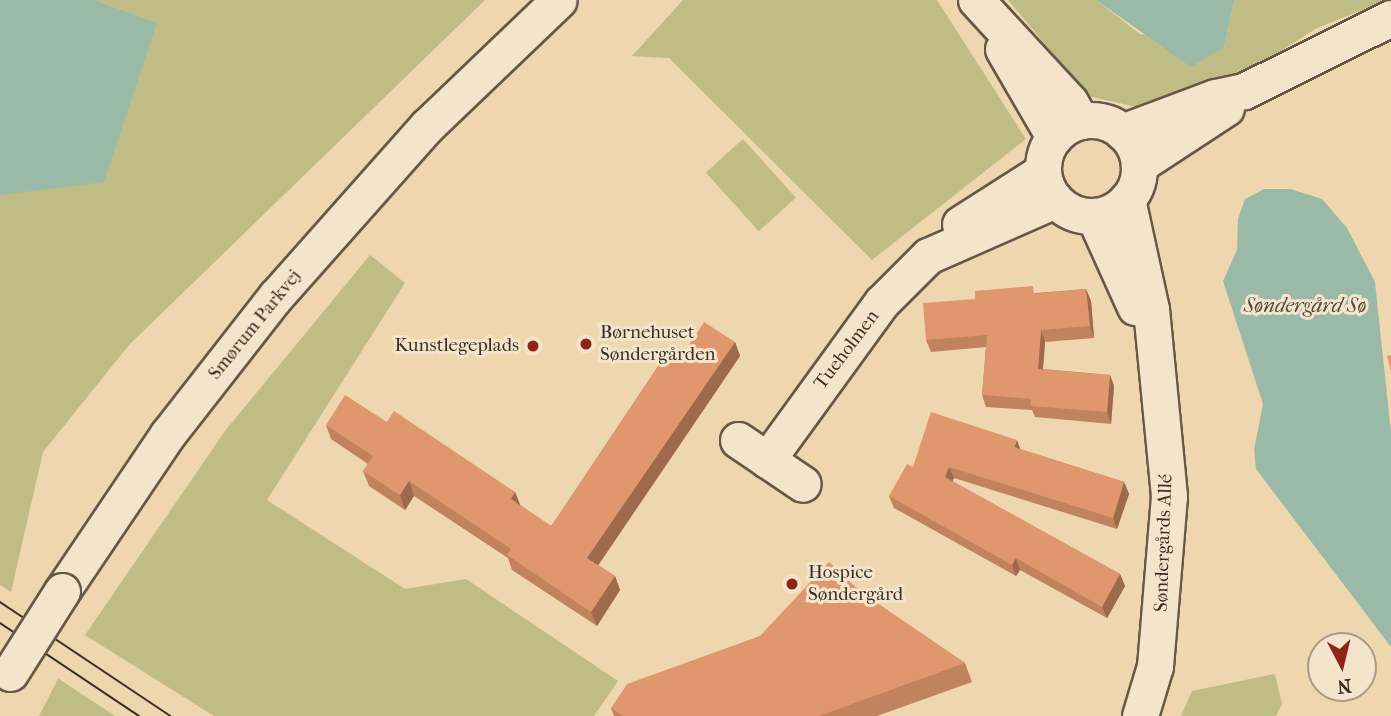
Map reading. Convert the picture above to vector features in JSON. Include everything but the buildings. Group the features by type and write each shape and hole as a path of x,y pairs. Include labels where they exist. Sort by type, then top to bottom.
{"street":[{"name":"Smørum Parkvej","path":"5,681 167,434 276,296 427,126 559,0"},
{"path":"976,0 1070,102 1067,129 1049,185 1073,213 1094,216 1110,212 1127,199 1139,165 1132,143 1122,132 1105,122 1067,129"},
{"path":"1122,132 1215,97 1244,91 1391,19"},
{"path":"1139,165 1225,109 1244,91"},
{"name":"Tueholmen","path":"767,460 882,302 937,250 1049,185"},
{"name":"Søndergårds Allé","path":"1127,199 1151,309 1150,326 1163,404 1169,496 1156,666 1140,716"},
{"name":"Søndergårds Allé","path":"1094,216 1138,313 1150,326"},
{"path":"738,440 803,484"}],"shaded area":[{"path":"0,0 485,0 129,345 43,452 11,592 0,585"},
{"path":"683,0 937,0 1026,139 872,260 669,58 632,56"},
{"path":"1008,0 1096,0 1140,34 1224,47 1234,0 1387,0 1317,28 1248,72 1141,108 1088,96"},
{"path":"743,139 796,198 759,231 706,172"},
{"path":"370,255 405,283 267,500 405,589 466,579 618,681 594,716 214,716 85,635 225,431"},
{"path":"1275,674 1282,704 1276,716 1181,716 1192,691"},
{"path":"59,679 115,716 39,716"}],"water":[{"path":"0,0 93,0 157,23 104,182 0,195"},
{"path":"1096,0 1234,0 1224,47 1191,67"},
{"name":"Søndergård Sø","path":"1264,189 1290,189 1322,199 1347,228 1375,282 1391,433 1391,647 1256,469 1254,450 1263,404 1223,281 1237,250 1238,219 1245,199"}],"tram line":[{"path":"0,602 170,716"},
{"path":"0,623 139,716"}],"place":[{"name":"Børnehuset Søndergården","path":"586,344"},
{"name":"Kunstlegeplads","path":"533,346"},
{"name":"Hospice Søndergård","path":"792,584"}]}
